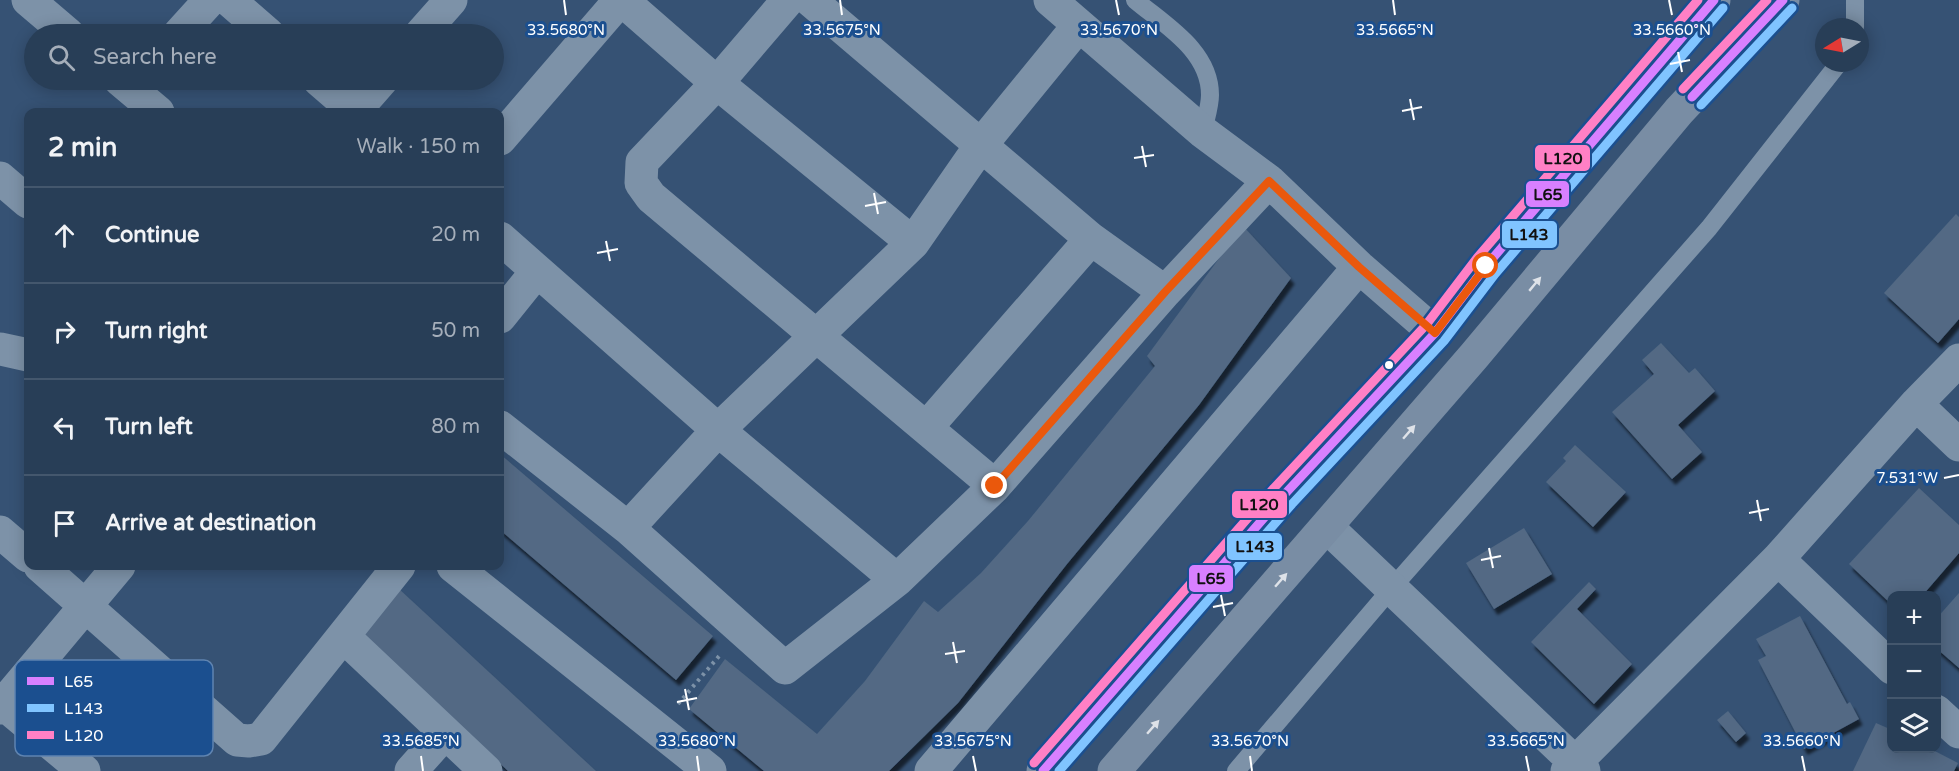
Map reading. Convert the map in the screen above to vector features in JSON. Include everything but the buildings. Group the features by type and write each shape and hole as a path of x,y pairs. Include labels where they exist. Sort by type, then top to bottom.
{"main road":[{"path":"1044,771 1283,496 1435,333 1486,266 1714,0"},
{"path":"1114,771 1327,527 1679,111 1783,0"}],"street":[{"path":"28,0 56,24"},
{"path":"188,24 210,0"},
{"path":"229,0 257,24"},
{"path":"504,134 621,0 717,83 913,243"},
{"path":"788,0 717,83 642,162 641,183 651,197 995,486"},
{"path":"810,0 1091,239 1165,292"},
{"path":"1050,0 1203,132 1269,181 1359,267 1435,333"},
{"path":"628,528 718,430 913,243 981,146 1078,25"},
{"path":"137,90 154,108"},
{"path":"330,90 350,108"},
{"path":"358,108 374,90"},
{"path":"0,178 24,199"},
{"path":"504,430 628,528 785,668 897,579 995,486 1165,292 1269,181"},
{"path":"927,428 1091,239"},
{"path":"504,242 718,430 897,579"},
{"path":"931,771 1359,267"},
{"path":"504,311 537,271"},
{"path":"0,349 24,354"},
{"path":"1327,527 1575,768 1778,559 1916,404 1959,360"},
{"path":"1916,404 1959,445"},
{"path":"0,532 24,553"},
{"path":"1778,559 1887,663"},
{"path":"45,570 147,660"},
{"path":"40,660 116,570"},
{"path":"213,719 237,740 261,739 396,570"},
{"path":"458,570 659,728 710,771"},
{"path":"343,636 444,734 486,771"},
{"path":"15,689 1,705 15,716"},
{"path":"1941,716 1959,732"},
{"path":"411,771 444,734"},
{"path":"65,756 84,771"}],"lane":[{"path":"1135,0 1198,54 1208,73 1210,97 1203,132"},
{"path":"1855,0 1855,18"},
{"path":"1236,771 1391,589 1709,228 1832,72"}],"path":[{"path":"659,728 742,629"}],"transit line":[{"name":"L120","path":"1034,763 1274,488 1426,325 1477,258 1698,0"},
{"name":"L65","path":"1043,771 1283,496 1435,333 1486,266 1714,0"},
{"name":"L120","path":"1683,89 1767,0"},
{"name":"L65","path":"1692,97 1783,0"},
{"name":"L143","path":"1059,771 1292,504 1444,341 1495,274 1723,8"},
{"name":"L143","path":"1701,105 1792,8"}],"route":[{"path":"995,486 1165,292 1269,181 1359,267 1435,333 1486,266"}]}
